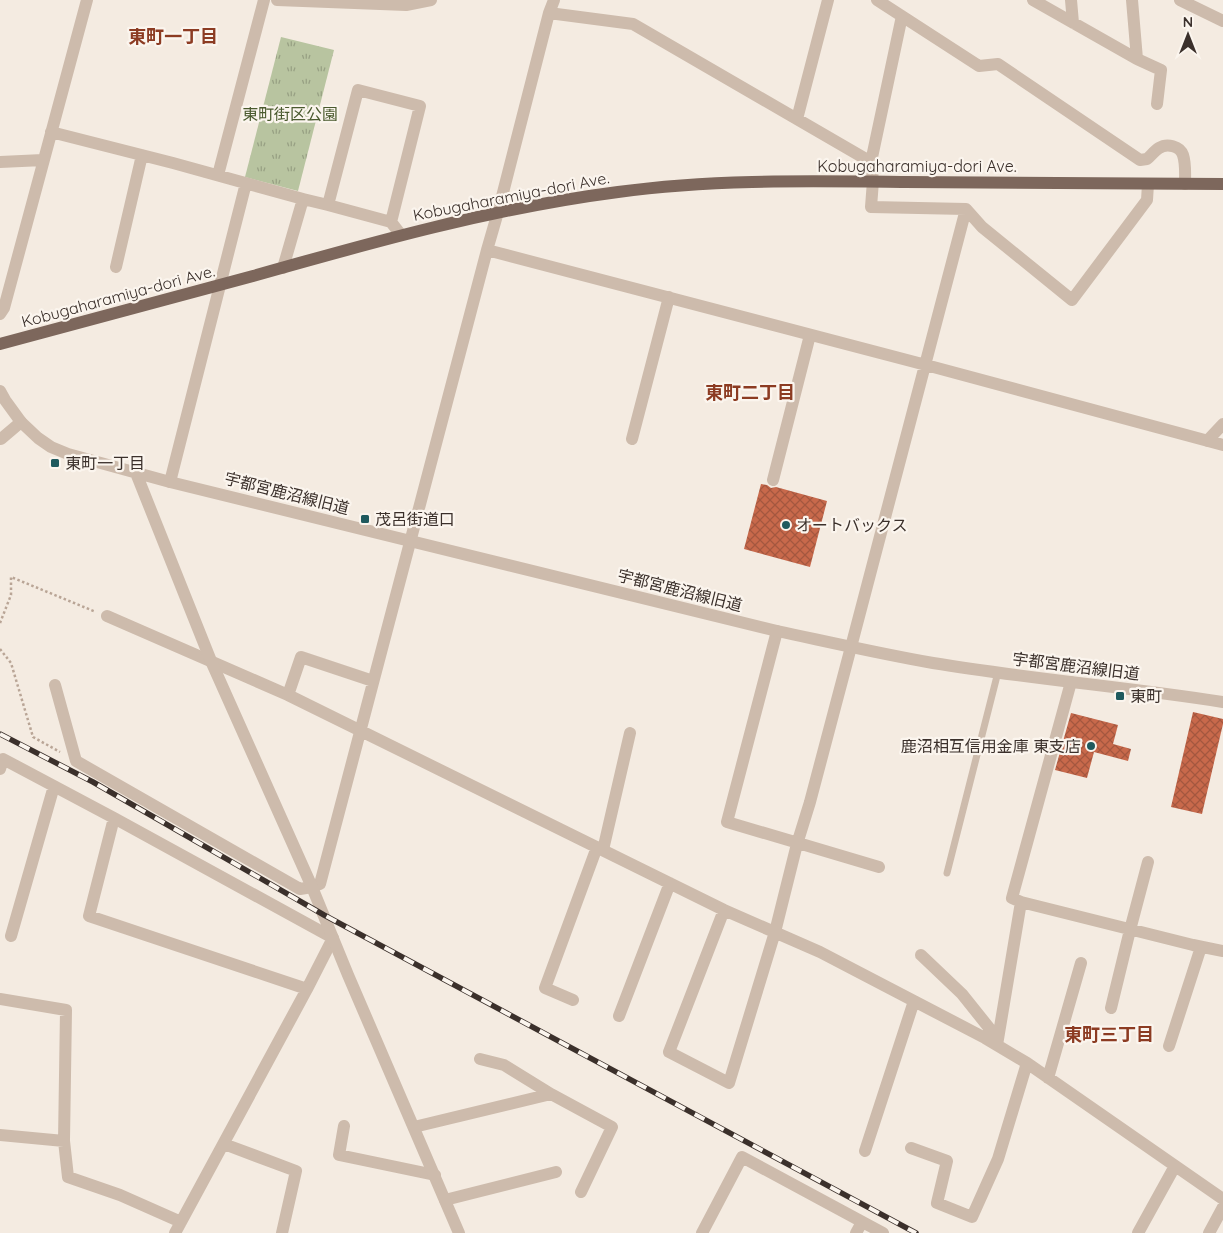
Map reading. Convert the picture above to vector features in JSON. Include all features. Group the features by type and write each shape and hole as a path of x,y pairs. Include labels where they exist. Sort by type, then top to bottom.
{"main road":[{"name":"Kobugaharamiya-dori Ave.","path":"0,344 401,235 563,199 674,185 735,182 1223,184"}],"street":[{"path":"0,314 4,308 87,0"},
{"path":"218,175 264,0"},
{"path":"277,0 405,3 431,0"},
{"path":"55,685 76,761 300,888 320,884 498,212 548,13 554,0"},
{"path":"797,119 828,0"},
{"path":"877,0 979,66 998,64 1140,160 1147,159 1157,148 1165,145 1173,146 1180,150 1183,155 1185,184"},
{"path":"1033,0 1137,59 1161,70 1156,104"},
{"path":"1071,0 1073,23"},
{"path":"1133,0 1137,59"},
{"path":"1180,0 1223,21"},
{"path":"548,13 633,24 871,162"},
{"path":"902,16 871,162 871,207 966,209 982,227 1072,300 1147,200 1148,184"},
{"path":"328,205 358,90 420,106 391,222"},
{"path":"51,132 391,222 401,235"},
{"path":"116,267 142,155"},
{"path":"0,162 43,160"},
{"path":"170,482 246,184"},
{"path":"283,268 302,199"},
{"path":"724,910 669,1052 729,1083 775,932 797,844 852,647 966,209"},
{"path":"487,250 810,334 1223,445"},
{"path":"632,439 669,298"},
{"path":"773,480 810,334"},
{"name":"宇都宮鹿沼線旧道","path":"0,391 21,422 51,447 68,454 170,482 777,631 852,647 934,663 1223,702"},
{"path":"0,439 21,422"},
{"path":"1207,440 1223,424"},
{"path":"136,473 211,661 312,887 459,1233"},
{"path":"107,616 288,695 724,910 820,952 998,1042 1223,1199"},
{"path":"777,631 727,822 879,867"},
{"path":"288,695 301,657 372,682"},
{"path":"1071,682 1012,898 1021,902 1130,930 1223,952"},
{"path":"573,1000 545,988 600,849 630,734"},
{"path":"0,769 3,759 333,938"},
{"path":"11,936 54,786"},
{"path":"114,818 88,916 307,989"},
{"path":"1111,1008 1148,862"},
{"path":"620,1016 670,883"},
{"path":"998,1042 1021,902"},
{"path":"0,999 66,1010 64,1141 68,1178 120,1195 178,1230 333,938"},
{"path":"1169,1046 1201,947"},
{"path":"921,956 962,994 998,1042"},
{"path":"1048,1078 1081,963"},
{"path":"865,1151 914,1001"},
{"path":"480,1059 504,1065 551,1094 612,1127 582,1192"},
{"path":"911,1148 947,1161 937,1203 972,1217 998,1159 1027,1063"},
{"path":"414,1127 551,1094"},
{"path":"344,1126 339,1155 435,1175"},
{"path":"0,1135 64,1141"},
{"path":"224,1144 296,1170 282,1233"},
{"path":"702,1233 742,1157 859,1227 883,1233"},
{"path":"1138,1233 1175,1166"},
{"path":"445,1200 556,1172"},
{"path":"1209,1233 1223,1207"}],"lane":[{"path":"947,873 998,672"}],"path":[{"path":"0,623 11,595 11,577 107,616"},
{"path":"0,649 11,663 33,738 76,761"}],"green space":[{"name":"東町街区公園","path":"281,37 334,50 298,191 245,177"}],"building":[{"name":"オートバックス","path":"761,484 827,501 810,567 744,549"},
{"path":"1193,712 1223,719 1202,814 1171,807"},
{"name":"鹿沼相互信用金庫 東支店","path":"1071,713 1118,725 1113,744 1131,749 1128,761 1094,752 1087,778 1055,770"}],"railway":[{"path":"0,734 93,782 324,915 916,1233"}],"place":[{"name":"東町一丁目","path":"55,463"},
{"name":"茂呂街道口","path":"365,519"},
{"name":"オートバックス","path":"786,525"},
{"name":"東町","path":"1120,696"},
{"name":"鹿沼相互信用金庫 東支店","path":"1091,746"}],"district":[{"name":"東町一丁目","path":"173,36"},
{"name":"東町二丁目","path":"750,392"},
{"name":"東町三丁目","path":"1109,1034"}]}
